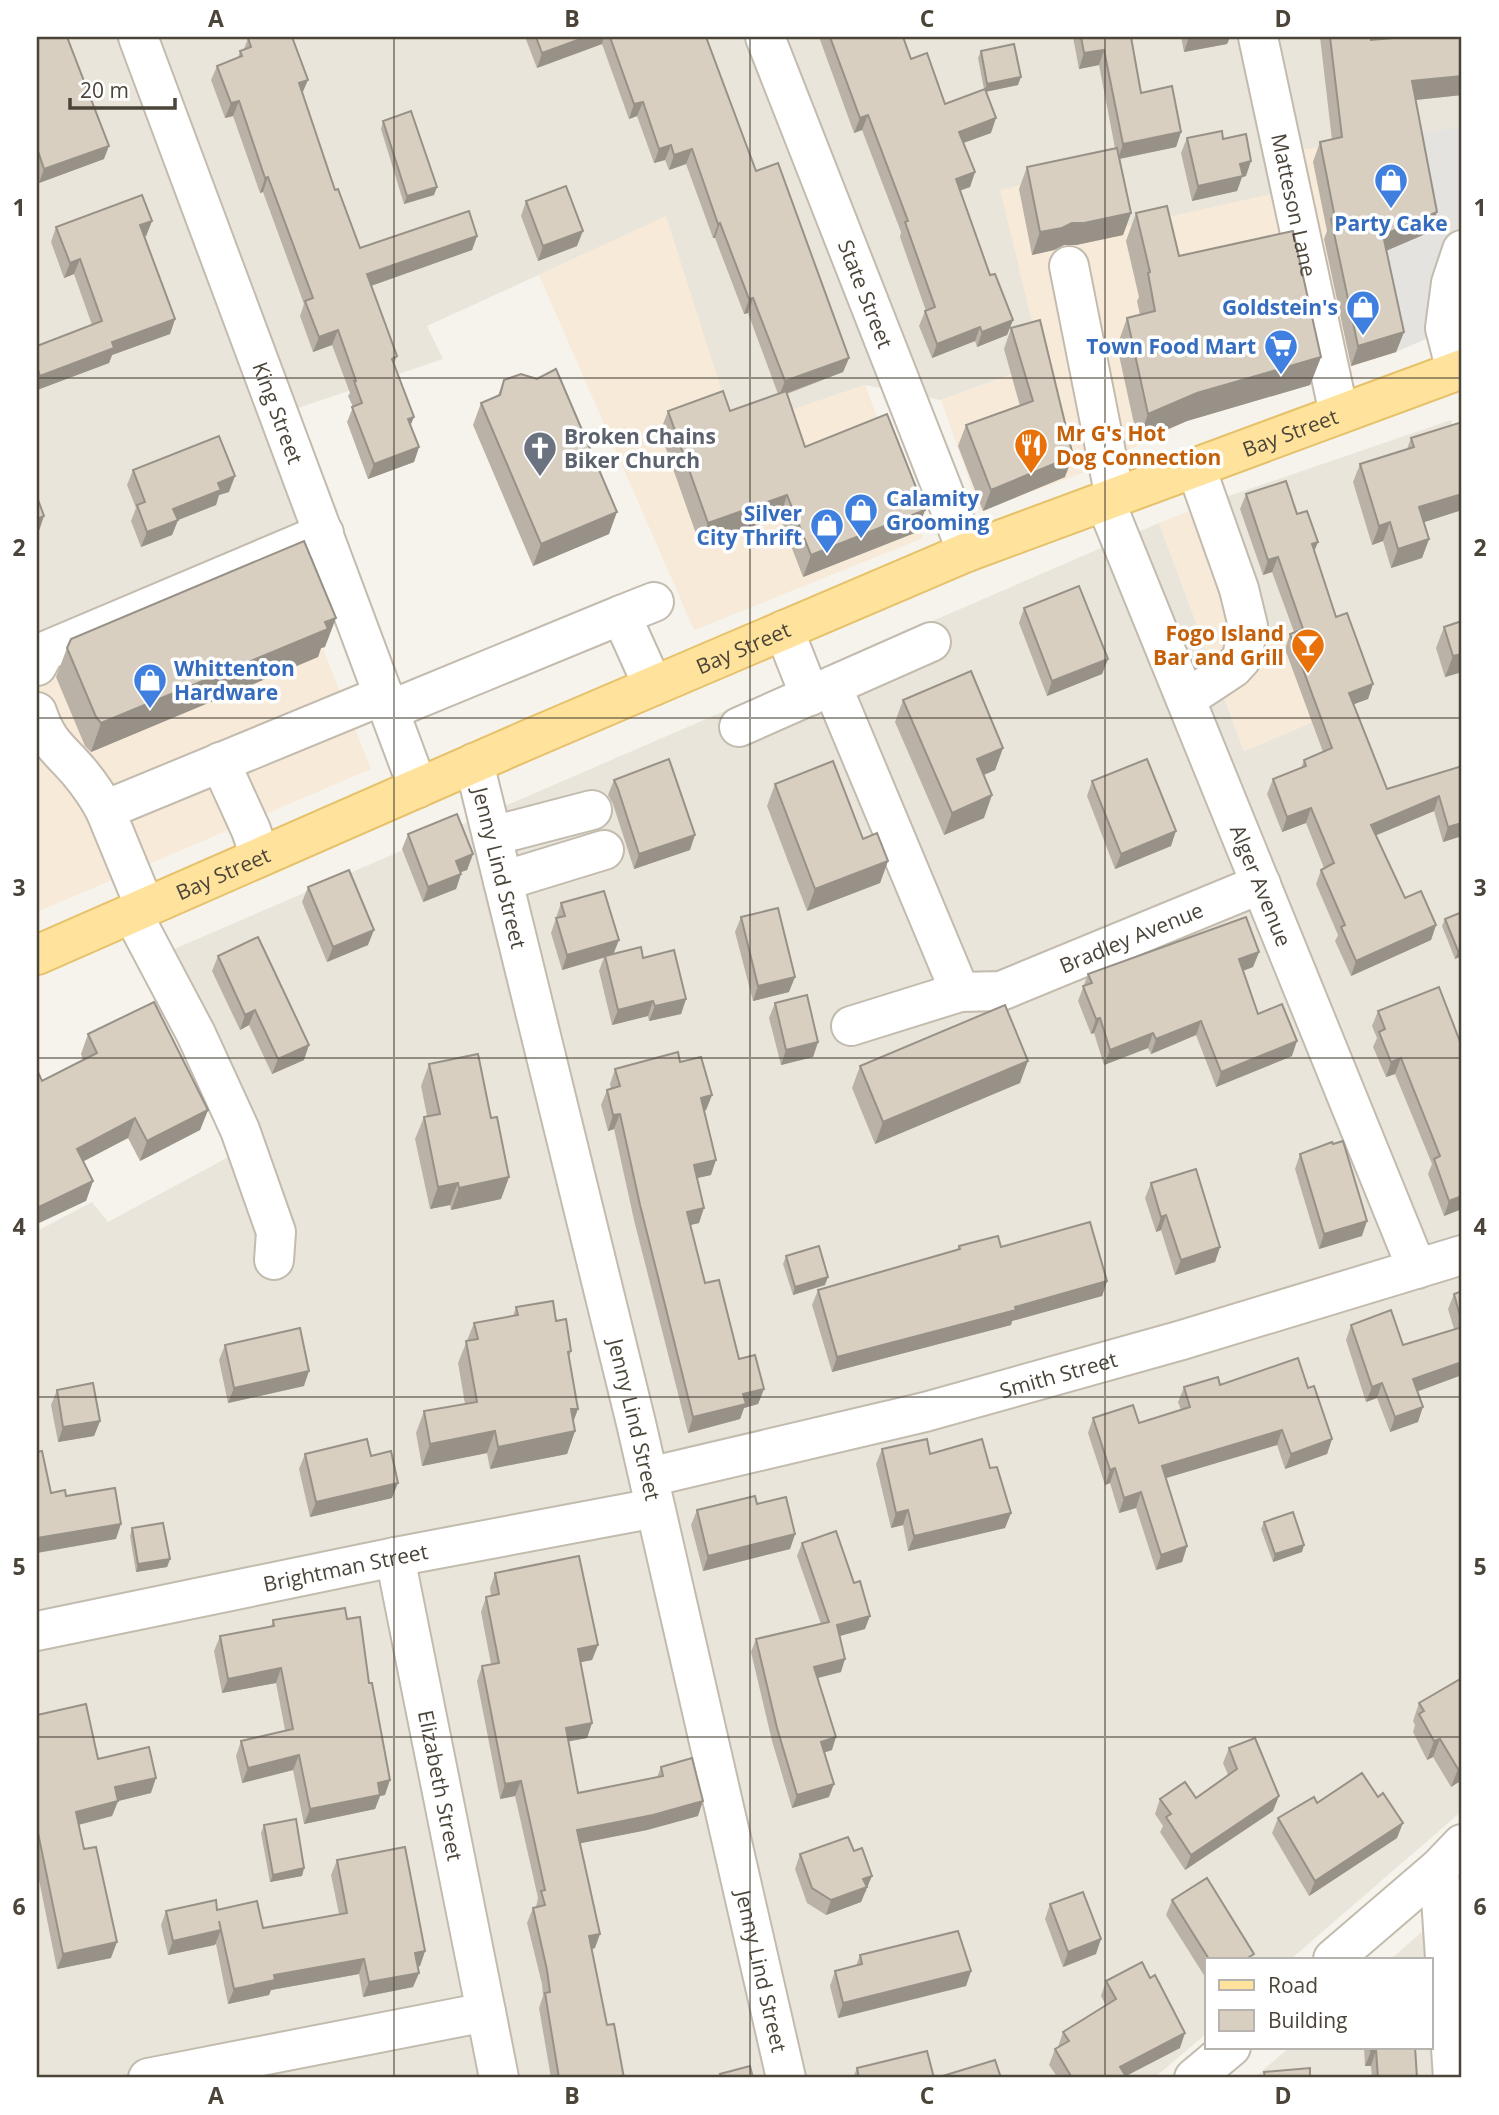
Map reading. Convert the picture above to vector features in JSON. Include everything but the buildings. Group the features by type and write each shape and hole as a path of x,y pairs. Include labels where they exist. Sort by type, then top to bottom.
{"main road":[{"name":"Bay Street","path":"37,955 474,763 967,552 1459,370"}],"street":[{"name":"King Street","path":"138,37 418,788"},
{"name":"State Street","path":"765,37 967,552"},
{"name":"Matteson Lane","path":"1258,37 1339,414"},
{"path":"1459,370 1445,328 1451,283 1462,250"},
{"name":"Alger Avenue","path":"1069,267 1110,500 1186,699 1417,1269"},
{"path":"1186,699 1233,668 1242,658 1248,626 1239,589 1196,468"},
{"path":"37,666 45,651 324,533"},
{"path":"105,810 220,762 638,609 653,686"},
{"path":"784,630 821,691 960,992 851,1026"},
{"path":"739,727 931,642"},
{"path":"37,712 44,732 62,756 78,771 105,810 139,910 240,1130 276,1232 274,1260"},
{"path":"220,762 251,830 260,857"},
{"name":"Jenny Lind Street","path":"474,763 652,1493 786,2078"},
{"path":"492,836 592,810"},
{"path":"503,881 604,850"},
{"name":"Bradley Avenue","path":"960,992 1001,991 1261,884"},
{"name":"Smith Street","path":"652,1493 925,1412 1182,1340 1462,1255"},
{"name":"Brightman Street","path":"37,1630 396,1558 652,1493"},
{"name":"Elizabeth Street","path":"396,1558 499,2078"},
{"path":"1334,1958 1451,1856"},
{"path":"1451,1856 1453,2078"},
{"path":"148,2078 486,2012"},
{"path":"1194,2078 1230,2048"}],"shaded area":[{"path":"37,37 1462,37 1462,129 1411,133 1266,156 1271,194 1042,363 941,400 865,385 734,430 665,217 427,326 443,359 298,408 338,512 277,534 37,636"},
{"path":"1462,128 1462,323 1396,352 1376,255 1411,133"},
{"path":"1411,133 1396,352 1187,421 1085,472 980,511 941,400 1042,363 1000,190 1110,162 1127,226 1271,194 1266,156"},
{"path":"666,216 734,429 865,385 923,538 694,630 539,275"},
{"path":"1451,420 1462,454 1462,1811 1292,1958 1205,1958 1205,2035 1154,2078 37,2078 37,1231 92,1202 108,1222 234,1154 142,963 1159,523 1244,751 1368,699 1337,614 1264,639 1217,500"},
{"path":"1217,500 1264,639 1337,614 1368,699 1244,751 1159,523"},
{"path":"277,534 371,769 37,912 37,636"},
{"path":"1462,1897 1462,2078 1254,2078 1289,2048 1432,2048 1432,1958 1392,1958"}],"place":[{"name":"Party Cake","path":"1391,210"},
{"name":"Goldstein's","path":"1363,337"},
{"name":"Town Food Mart","path":"1281,376"},
{"name":"Mr G's Hot Dog Connection","path":"1031,475"},
{"name":"Broken Chains Biker Church","path":"540,478"},
{"name":"Calamity Grooming","path":"861,540"},
{"name":"Silver City Thrift","path":"827,555"},
{"name":"Fogo Island Bar and Grill","path":"1308,675"},
{"name":"Whittenton Hardware","path":"150,710"}]}
